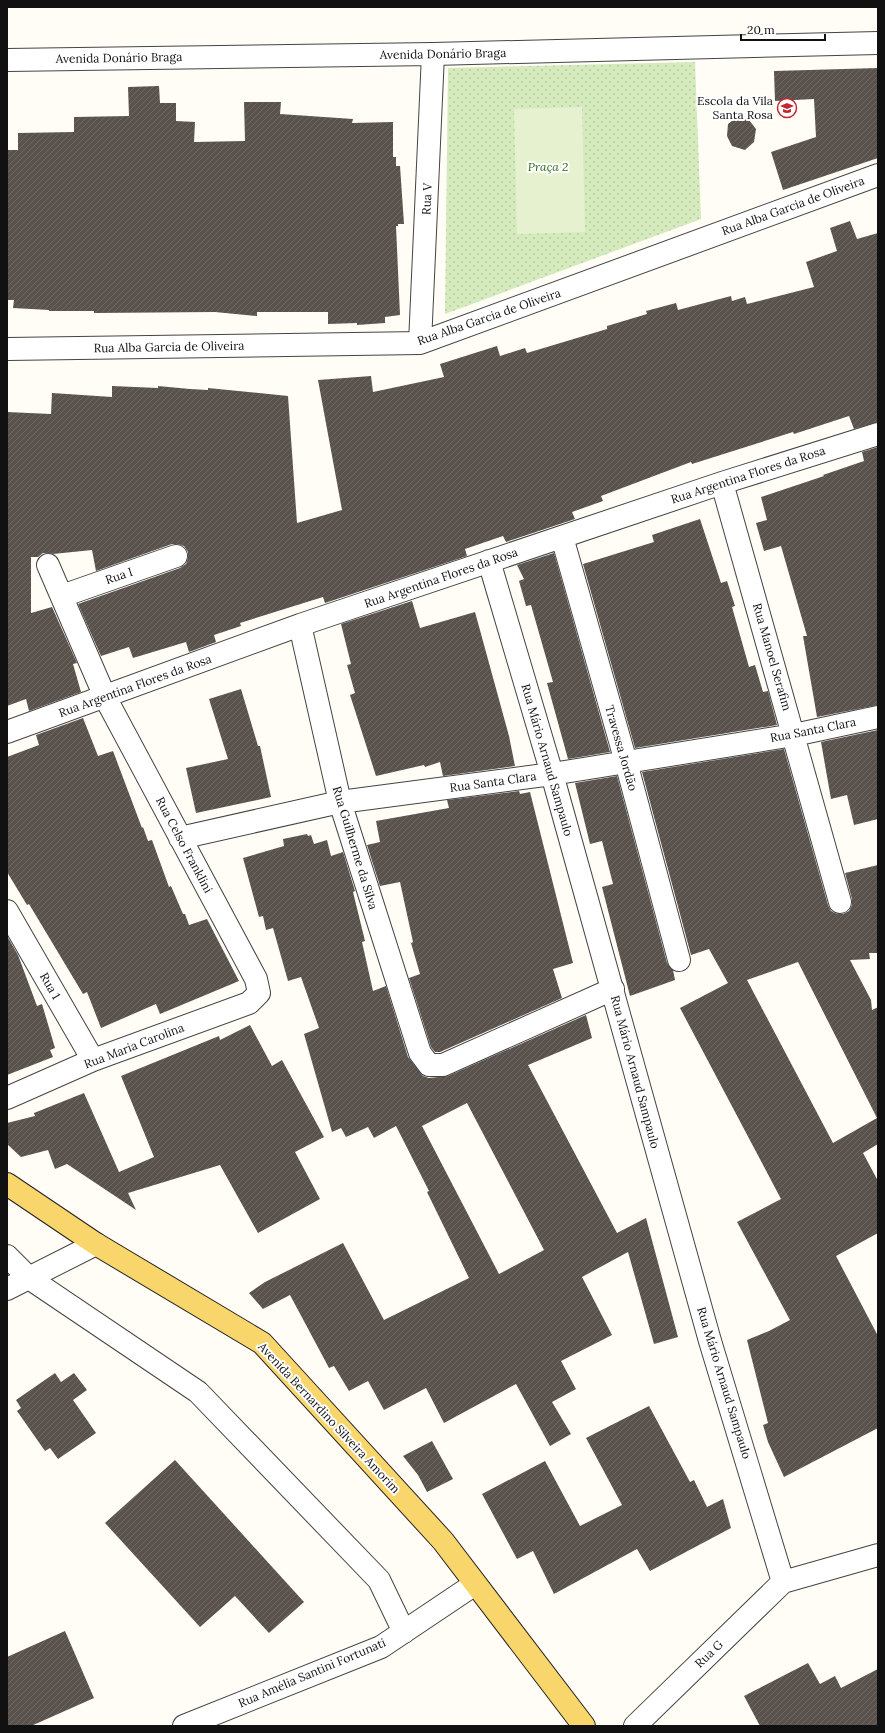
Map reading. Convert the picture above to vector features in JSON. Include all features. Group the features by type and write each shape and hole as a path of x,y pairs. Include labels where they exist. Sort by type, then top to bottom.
{"main road":[{"name":"Avenida Bernardino Silveira Amorim","path":"7,1184 96,1244 262,1344 443,1541 584,1726"}],"street":[{"name":"Avenida Donário Braga","path":"7,60 433,54 878,43"},
{"name":"Rua V","path":"420,344 433,54"},
{"name":"Rua Alba Garcia de Oliveira","path":"7,349 420,344 878,175"},
{"name":"Rua Argentina Flores da Rosa","path":"7,732 105,698 300,625 722,482 878,434"},
{"name":"Rua Manoel Serafim","path":"722,482 840,902"},
{"name":"Travessa Jordão","path":"562,537 626,762 679,960"},
{"name":"Rua I","path":"62,596 176,556"},
{"name":"Rua Mário Arnaud Sampaulo","path":"489,561 552,774 613,989 710,1341 784,1582"},
{"path":"48,565 105,698"},
{"name":"Rua Guilherme da Silva","path":"300,625 340,802 420,1053 429,1065 443,1065 613,989"},
{"name":"Rua Celso Franklini","path":"105,698 256,979 259,993"},
{"name":"Rua Santa Clara","path":"180,838 340,802 552,774 794,735 878,717"},
{"name":"Rua 1","path":"7,911 93,1060"},
{"name":"Rua Maria Carolina","path":"7,1098 93,1060 249,1003 259,993"},
{"path":"7,1289 96,1244"},
{"path":"7,1256 29,1278 198,1392 379,1580 404,1632"},
{"path":"784,1582 878,1555"},
{"name":"Rua G","path":"635,1726 784,1582"},
{"name":"Rua Amélia Santini Fortunati","path":"184,1726 381,1647 475,1584"}],"green space":[{"name":"Praça 2","path":"695,62 701,219 445,314 448,68"},
{"path":"582,107 585,232 517,234 514,109"}],"building":[{"path":"878,68 878,158 783,190 771,152 816,137 814,99 775,101 774,71"},
{"path":"159,86 160,103 176,103 176,121 195,122 194,142 245,141 244,102 281,102 280,114 353,119 352,123 393,122 393,157 396,157 396,166 400,166 404,224 398,224 398,226 396,226 400,315 385,317 385,323 357,325 357,323 328,324 328,312 257,312 257,316 215,312 94,313 94,311 49,311 13,308 14,300 7,300 7,150 18,150 18,133 74,132 74,117 129,116 128,87"},
{"path":"737,117 749,120 756,129 754,142 745,150 732,146 727,136 728,124"},
{"path":"850,221 857,239 878,233 878,422 854,429 849,416 692,464 691,462 601,496 603,501 572,512 575,519 506,542 503,536 465,549 467,556 325,603 323,597 240,623 241,626 214,635 216,642 189,652 186,642 133,658 129,647 101,656 78,604 180,568 186,564 188,558 188,552 184,546 172,544 96,571 92,550 53,554 43,553 38,557 31,557 31,613 52,607 77,663 73,664 81,692 29,711 26,699 7,706 7,412 51,414 52,393 112,397 112,386 158,388 158,386 208,390 208,388 288,396 297,523 342,510 318,380 371,376 373,392 444,377 440,364 497,346 500,356 525,348 527,353 607,329 607,326 647,314 646,311 676,303 678,310 731,296 732,301 745,297 747,304 814,287 806,262 837,251 830,228"},
{"path":"878,447 878,705 817,717 803,636 807,636 781,546 764,551 756,523 767,520 761,497 864,461 862,452"},
{"path":"700,519 721,583 727,581 735,606 732,607 749,667 755,665 763,692 768,691 777,725 635,748 583,564 654,542 652,535"},
{"path":"554,553 610,752 568,759 547,683 553,682 531,605 526,606 519,581 524,579 517,565"},
{"path":"412,601 420,628 475,612 509,736 515,766 443,776 440,762 425,767 424,765 376,776 350,695 355,693 347,665 351,664 341,624"},
{"path":"241,689 258,746 260,746 271,797 196,813 186,768 228,759 209,699"},
{"path":"83,718 98,756 113,751 142,828 143,827 148,841 152,840 169,887 171,886 189,925 207,919 239,981 160,1014 156,1004 101,1028 87,992 83,994 29,904 27,905 7,872 7,757 39,745 36,735"},
{"path":"878,730 878,819 854,825 847,795 831,799 821,742"},
{"path":"784,749 828,905 831,911 837,914 843,914 849,911 852,905 852,899 845,873 878,865 878,953 869,953 870,959 850,960 871,1000 872,1010 878,1007 878,1144 863,1153 878,1181 878,1233 836,1256 878,1336 878,1428 784,1477 768,1442 763,1425 768,1423 747,1340 790,1320 737,1222 781,1199 680,1008 728,983 709,949 691,955 642,772","holes":["798,962 877,1118 833,1143 747,980"]},
{"path":"617,776 667,963 673,970 675,980 630,996 602,887 613,884 602,841 590,844 575,783"},
{"path":"519,791 520,794 530,792 573,963 553,969 562,998 440,1052 435,1052 431,1047 409,978 420,974 411,943 413,942 400,882 380,886 367,845 380,842 376,821 449,808 447,800"},
{"path":"307,834 308,836 311,835 314,844 327,840 331,856 343,852 355,891 353,892 365,941 362,942 373,991 386,986 408,1057 423,1076 429,1078 448,1076 586,1015 592,1038 528,1065 617,1233 646,1218 678,1337 654,1344 628,1252 582,1277 612,1335 561,1361 576,1389 552,1402 571,1434 550,1446 516,1384 444,1423 426,1388 384,1410 368,1381 349,1391 334,1366 329,1368 290,1295 263,1309 249,1293 265,1282 343,1243 384,1320 469,1278 427,1192 429,1191 396,1126 374,1138 368,1127 346,1137 341,1128 332,1132 304,1034 319,1028 301,977 288,981 273,928 266,930 263,916 259,917 243,858 284,846 283,839","holes":["467,1103 544,1250 499,1274 422,1126"]},
{"path":"7,936 18,955 37,1006 42,1004 55,1048 50,1050 53,1057 7,1075"},
{"path":"250,1025 272,1066 282,1060 324,1137 295,1152 320,1199 258,1233 220,1165 128,1193 136,1210 67,1164 55,1169 48,1150 21,1157 7,1144 7,1123 35,1116 34,1113 84,1093 119,1172 154,1157 121,1076 219,1036 220,1040"},
{"path":"55,1373 61,1382 74,1373 87,1390 73,1400 96,1433 58,1459 50,1448 45,1451 17,1411 21,1408 16,1400"},
{"path":"649,1406 690,1482 694,1480 707,1507 723,1499 731,1528 650,1571 637,1549 554,1594 533,1551 517,1559 482,1494 545,1461 580,1526 622,1505 586,1438"},
{"path":"432,1441 453,1479 427,1492 418,1475 403,1456"},
{"path":"175,1460 304,1602 269,1633 235,1596 200,1627 105,1523"},
{"path":"65,1631 94,1698 31,1726 7,1726 7,1657"},
{"path":"808,1663 820,1684 835,1676 841,1688 878,1669 878,1726 760,1726 744,1696"}],"place":[{"name":"Escola da Vila Santa Rosa","path":"787,108"}]}
